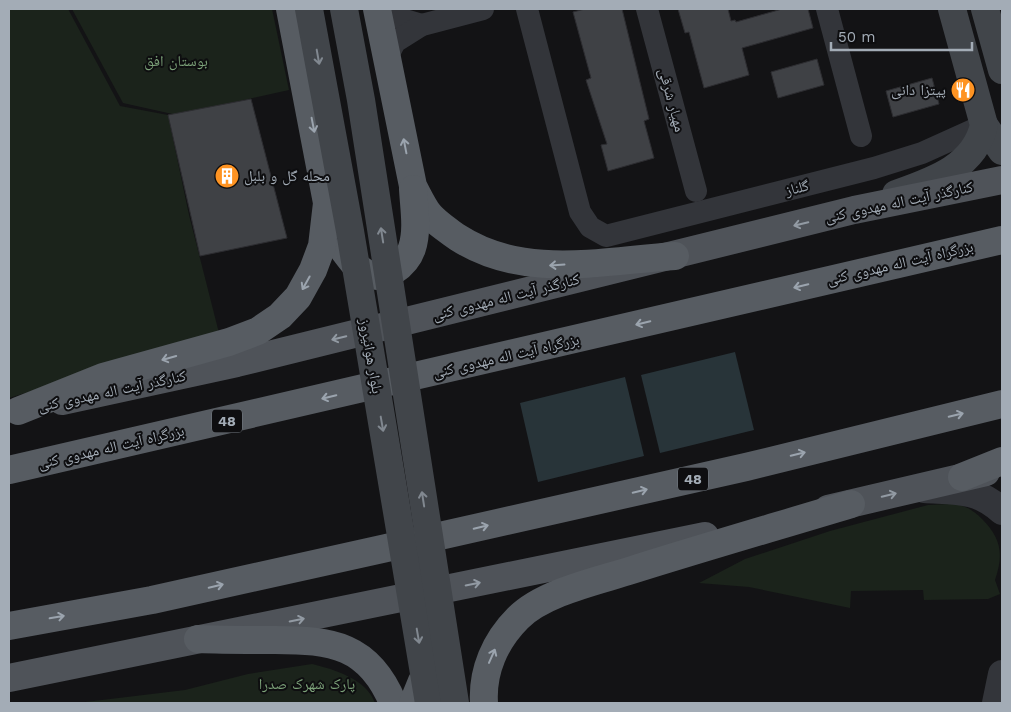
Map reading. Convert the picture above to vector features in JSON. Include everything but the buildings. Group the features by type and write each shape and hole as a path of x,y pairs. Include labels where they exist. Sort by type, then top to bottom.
{"highway":[{"path":"290,9 328,203 341,246 355,266 368,275 387,274 400,267 412,249 415,225 413,186 377,9"},
{"path":"413,186 426,211 444,228 470,246 496,257 544,266 675,256"},
{"path":"13,412 104,377 229,342 258,331 280,316 298,297 314,270 322,246 328,203"},
{"name":"بزرگراه آیت اله مهدوی کنی","path":"9,470 1002,240"},
{"name":"48","path":"9,626 152,600 325,562 746,467 1002,404"},
{"path":"962,477 1002,461"},
{"path":"484,703 483,687 490,658 518,617 541,601 586,584 851,504"},
{"path":"198,639 310,640 336,646 357,655 375,671 387,688 393,703"},
{"path":"413,703 422,681 431,674 442,671 457,672 466,681 474,703"}],"main road":[{"name":"بلوار هوانیروز","path":"309,9 350,231 429,703"},
{"name":"بلوار هوانیروز","path":"344,9 361,100 455,703"},
{"path":"952,9 984,125 1002,151"},
{"path":"985,9 1001,60"},
{"path":"854,210 926,183 959,166 971,155 981,140 984,125"},
{"name":"کنارگذر آیت اله مهدوی کنی","path":"13,412 237,364 854,210 1002,180"},
{"path":"9,678 624,554 851,504 1002,468"}],"street":[{"path":"384,9 388,15 422,25"},
{"path":"387,57 395,42 422,25 483,9"},
{"name":"گلناز","path":"527,9 580,212 590,227 606,236 874,168 922,153 984,125"},
{"name":"مهیار شرقی","path":"647,9 696,191"},
{"path":"827,9 861,136"},
{"path":"915,488 968,492 988,498 1002,511"},
{"path":"996,703 1002,674"}],"green space":[{"path":"9,9 68,9 120,106 168,115 189,215 220,337 119,364 9,398"},
{"name":"بوستان افق","path":"72,9 272,9 289,90 177,115 123,103"},
{"path":"952,504 963,506 975,512 988,526 999,547 998,571 995,580 1000,594 988,599 924,600 923,590 851,591 850,608 749,587 699,583 745,559 830,531 928,505"},
{"name":"پارک شهرک صدرا","path":"312,664 339,672 357,681 365,687 375,703 77,703 185,690 248,674"}],"shaded area":[{"path":"735,352 754,430 660,453 641,375"},
{"path":"625,377 644,456 538,482 520,403"}],"place":[{"name":"پیتزا دانی","path":"963,90"},
{"name":"محله گل و بلبل","path":"227,176"}]}
